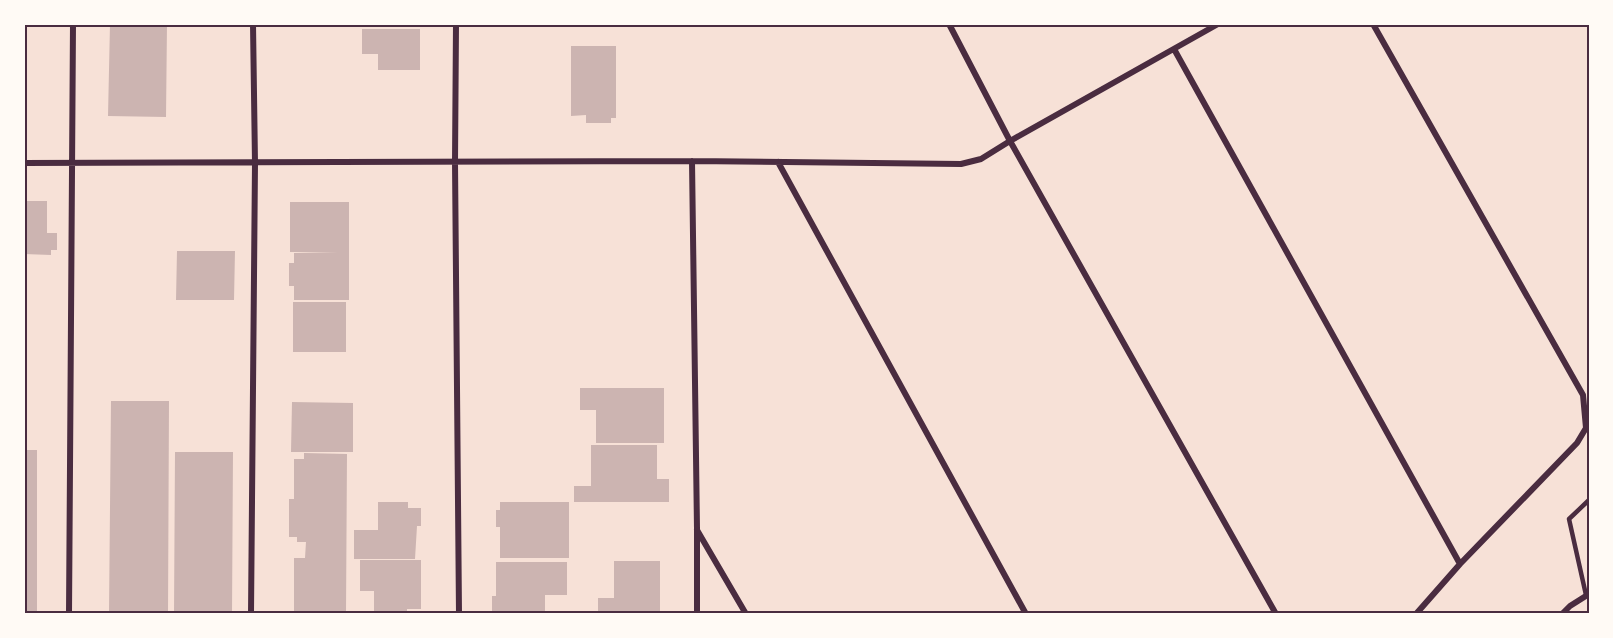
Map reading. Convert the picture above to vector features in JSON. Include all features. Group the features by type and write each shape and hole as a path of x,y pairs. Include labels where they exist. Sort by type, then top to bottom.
{"street":[{"path":"69,614 73,24"},
{"path":"251,614 255,163 253,24"},
{"path":"456,24 459,614"},
{"path":"949,24 1010,141 1276,614"},
{"path":"24,163 692,161 961,164 981,159 1218,24"},
{"path":"1373,24 1583,395 1587,428 1577,443 1460,564 1416,614"},
{"path":"1174,49 1460,564"},
{"path":"692,161 697,614"},
{"path":"778,162 1026,614"},
{"path":"697,529 746,614"},
{"path":"1562,614 1588,595"}],"lane":[{"path":"1588,595 1569,519 1589,500"}],"building":[{"path":"110,24 167,24 166,117 108,116"},
{"path":"362,29 420,29 420,70 378,70 378,54 362,54"},
{"path":"571,46 616,46 616,118 611,118 611,123 586,123 586,115 571,116"},
{"path":"24,201 47,201 47,233 57,233 57,250 51,250 51,255 24,254"},
{"path":"290,202 349,202 349,300 294,300 294,286 289,286 289,263 294,263 294,253 338,252 290,252"},
{"path":"177,251 235,251 234,300 176,300"},
{"path":"293,302 346,302 346,352 293,352"},
{"path":"580,388 664,388 664,443 596,443 596,410 580,410"},
{"path":"111,401 169,401 168,614 109,614"},
{"path":"292,402 353,403 353,452 291,452"},
{"path":"591,445 657,445 657,479 669,479 669,502 574,502 574,486 591,486"},
{"path":"24,450 37,450 37,614 24,614"},
{"path":"175,452 233,452 232,614 174,614"},
{"path":"304,453 347,454 346,614 294,614 294,558 305,558 306,542 297,542 297,537 289,537 289,499 294,499 294,459 304,459"},
{"path":"378,502 408,502 408,508 421,508 421,526 417,526 415,559 354,559 354,530 378,530"},
{"path":"500,502 569,502 569,558 500,558 500,527 496,527 496,510 500,510"},
{"path":"360,560 421,560 421,609 407,609 407,614 374,614 374,591 360,591"},
{"path":"614,561 660,561 660,614 598,614 598,598 614,598"},
{"path":"496,562 567,562 567,595 545,595 545,614 492,614 492,596 496,596"}]}
